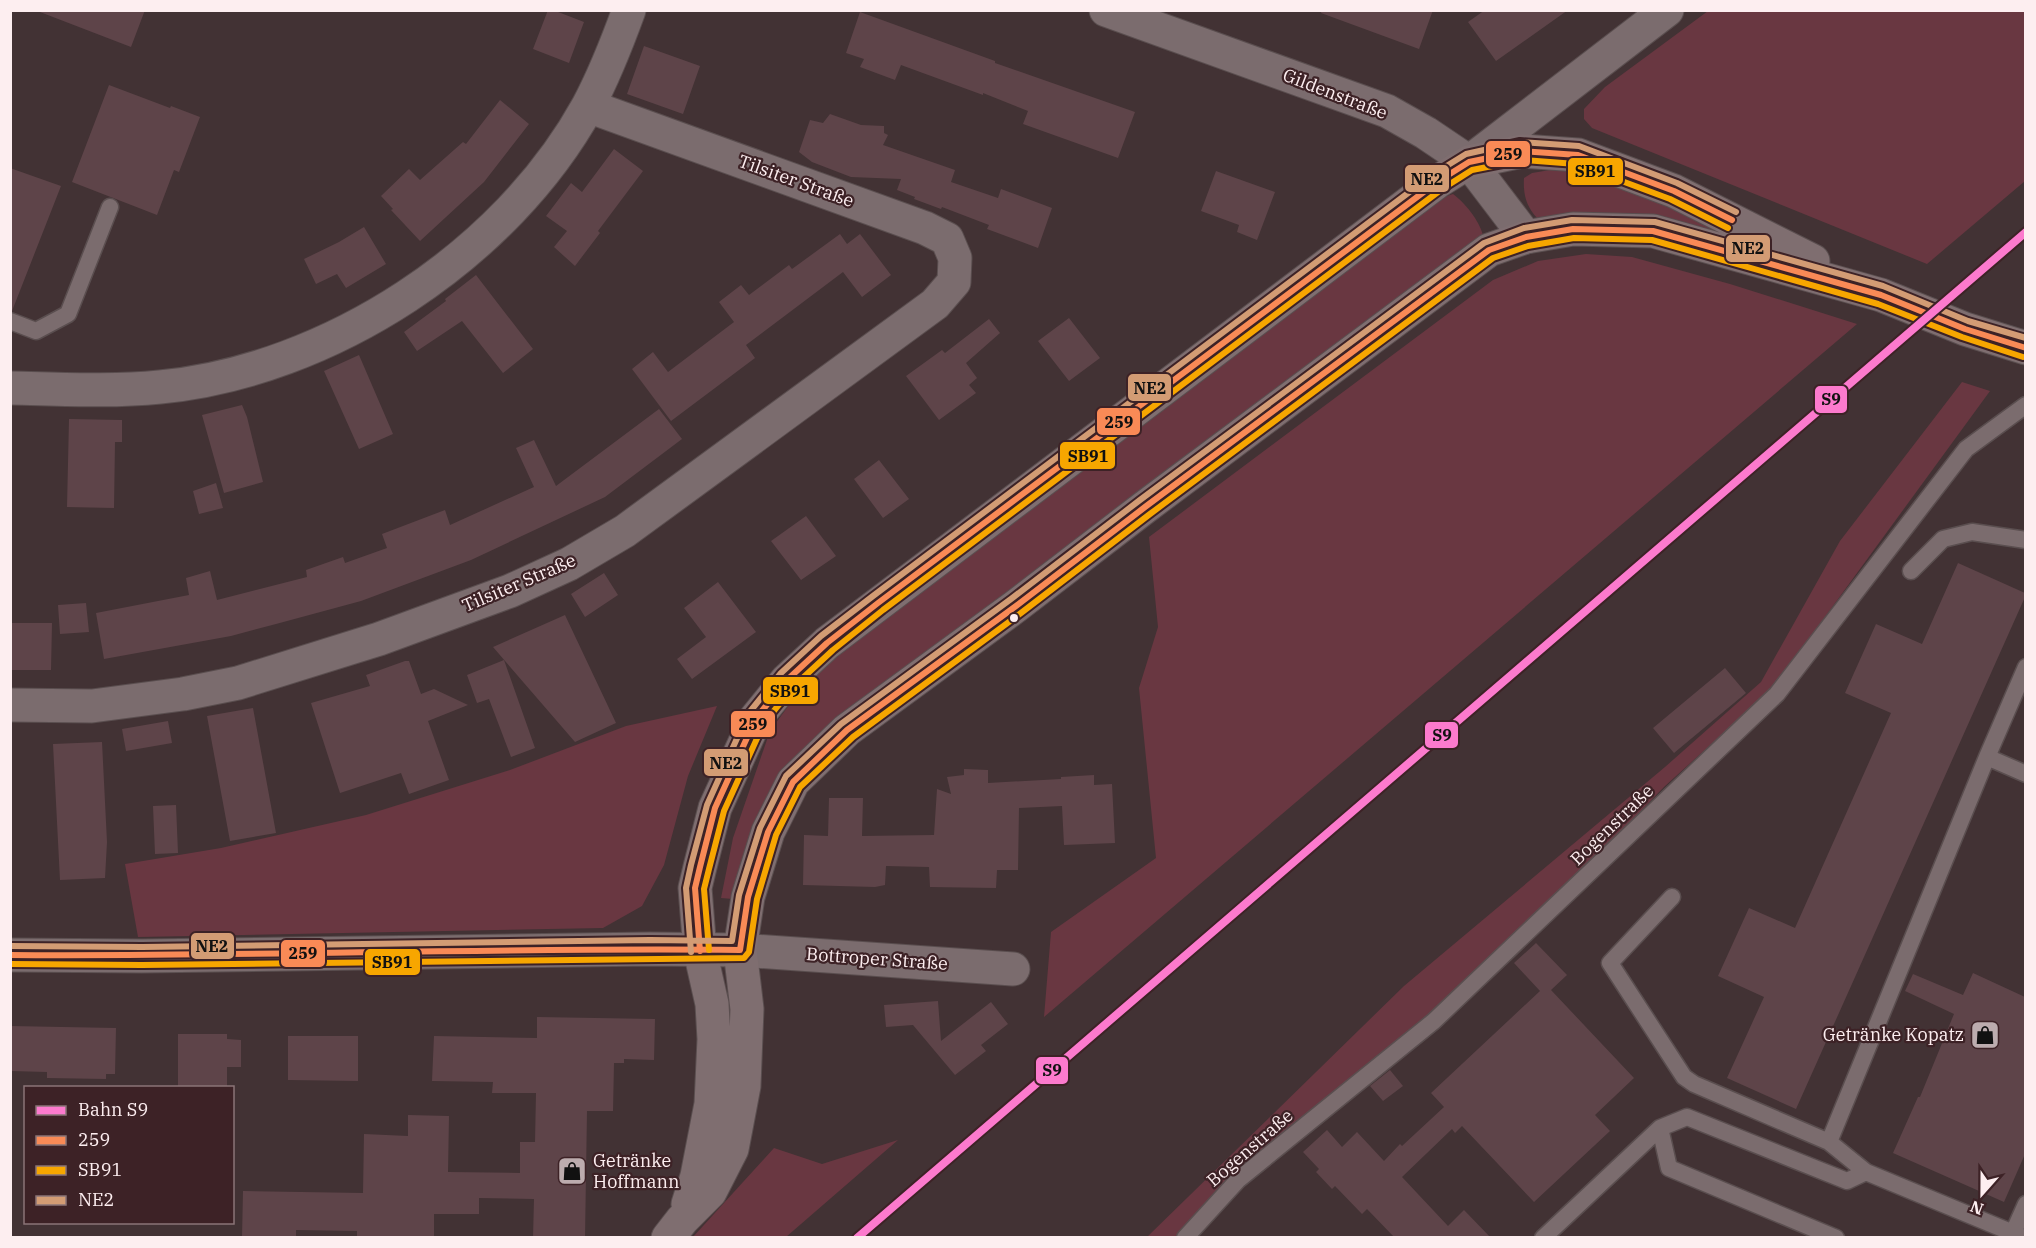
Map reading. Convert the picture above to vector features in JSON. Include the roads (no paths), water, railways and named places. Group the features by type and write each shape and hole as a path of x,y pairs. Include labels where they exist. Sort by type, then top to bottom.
{"main road":[{"path":"675,1228 697,1176 711,1104 714,1040 712,1004 700,951 695,888 715,808 756,718 787,680 827,643 1427,189 1469,162 1522,151 1578,155 1674,191 1881,295 1965,329 2025,348"},
{"path":"675,1228 710,1192 732,1149 744,1086 747,1009 740,950 748,897 768,831 793,782 847,730 1016,606 1489,250 1526,237 1574,229 1653,231 1881,295"}],"street":[{"path":"10,388 111,390 161,387 209,379 268,363 328,340 369,320 407,297 444,271 478,242 541,175 588,106 618,41 629,10"},
{"name":"Gildenstraße","path":"1106,10 1387,111 1469,162 1526,237"},
{"path":"1469,162 1667,10"},
{"name":"Tilsiter Straße","path":"10,705 92,706 238,684 379,639 510,591 569,564 625,531 935,304 954,282 955,258 947,239 925,228 588,106"},
{"name":"Bottroper Straße","path":"10,956 740,950 1013,969"}],"lane":[{"path":"10,321 36,330 68,314 111,207"},
{"name":"Bogenstraße","path":"1185,1238 1238,1180 1434,1021 1777,694 1966,449 2025,405"},
{"path":"1911,571 1943,539 1972,532 2025,540"},
{"path":"1829,1142 2025,668"},
{"path":"1987,757 2025,774"},
{"path":"1672,897 1610,963 1684,1077 1695,1084 1829,1142 1866,1172 2018,1235 2025,1204"},
{"path":"1543,1238 1659,1128 1687,1117 1847,1181 1866,1172"},
{"path":"1659,1128 1669,1168 1836,1238"}],"rail line":[{"name":"S9","path":"857,1238 2026,232"}],"place":[{"name":"Getränke Kopatz","path":"1985,1035"},
{"name":"Getränke Hoffmann","path":"572,1171"}]}
